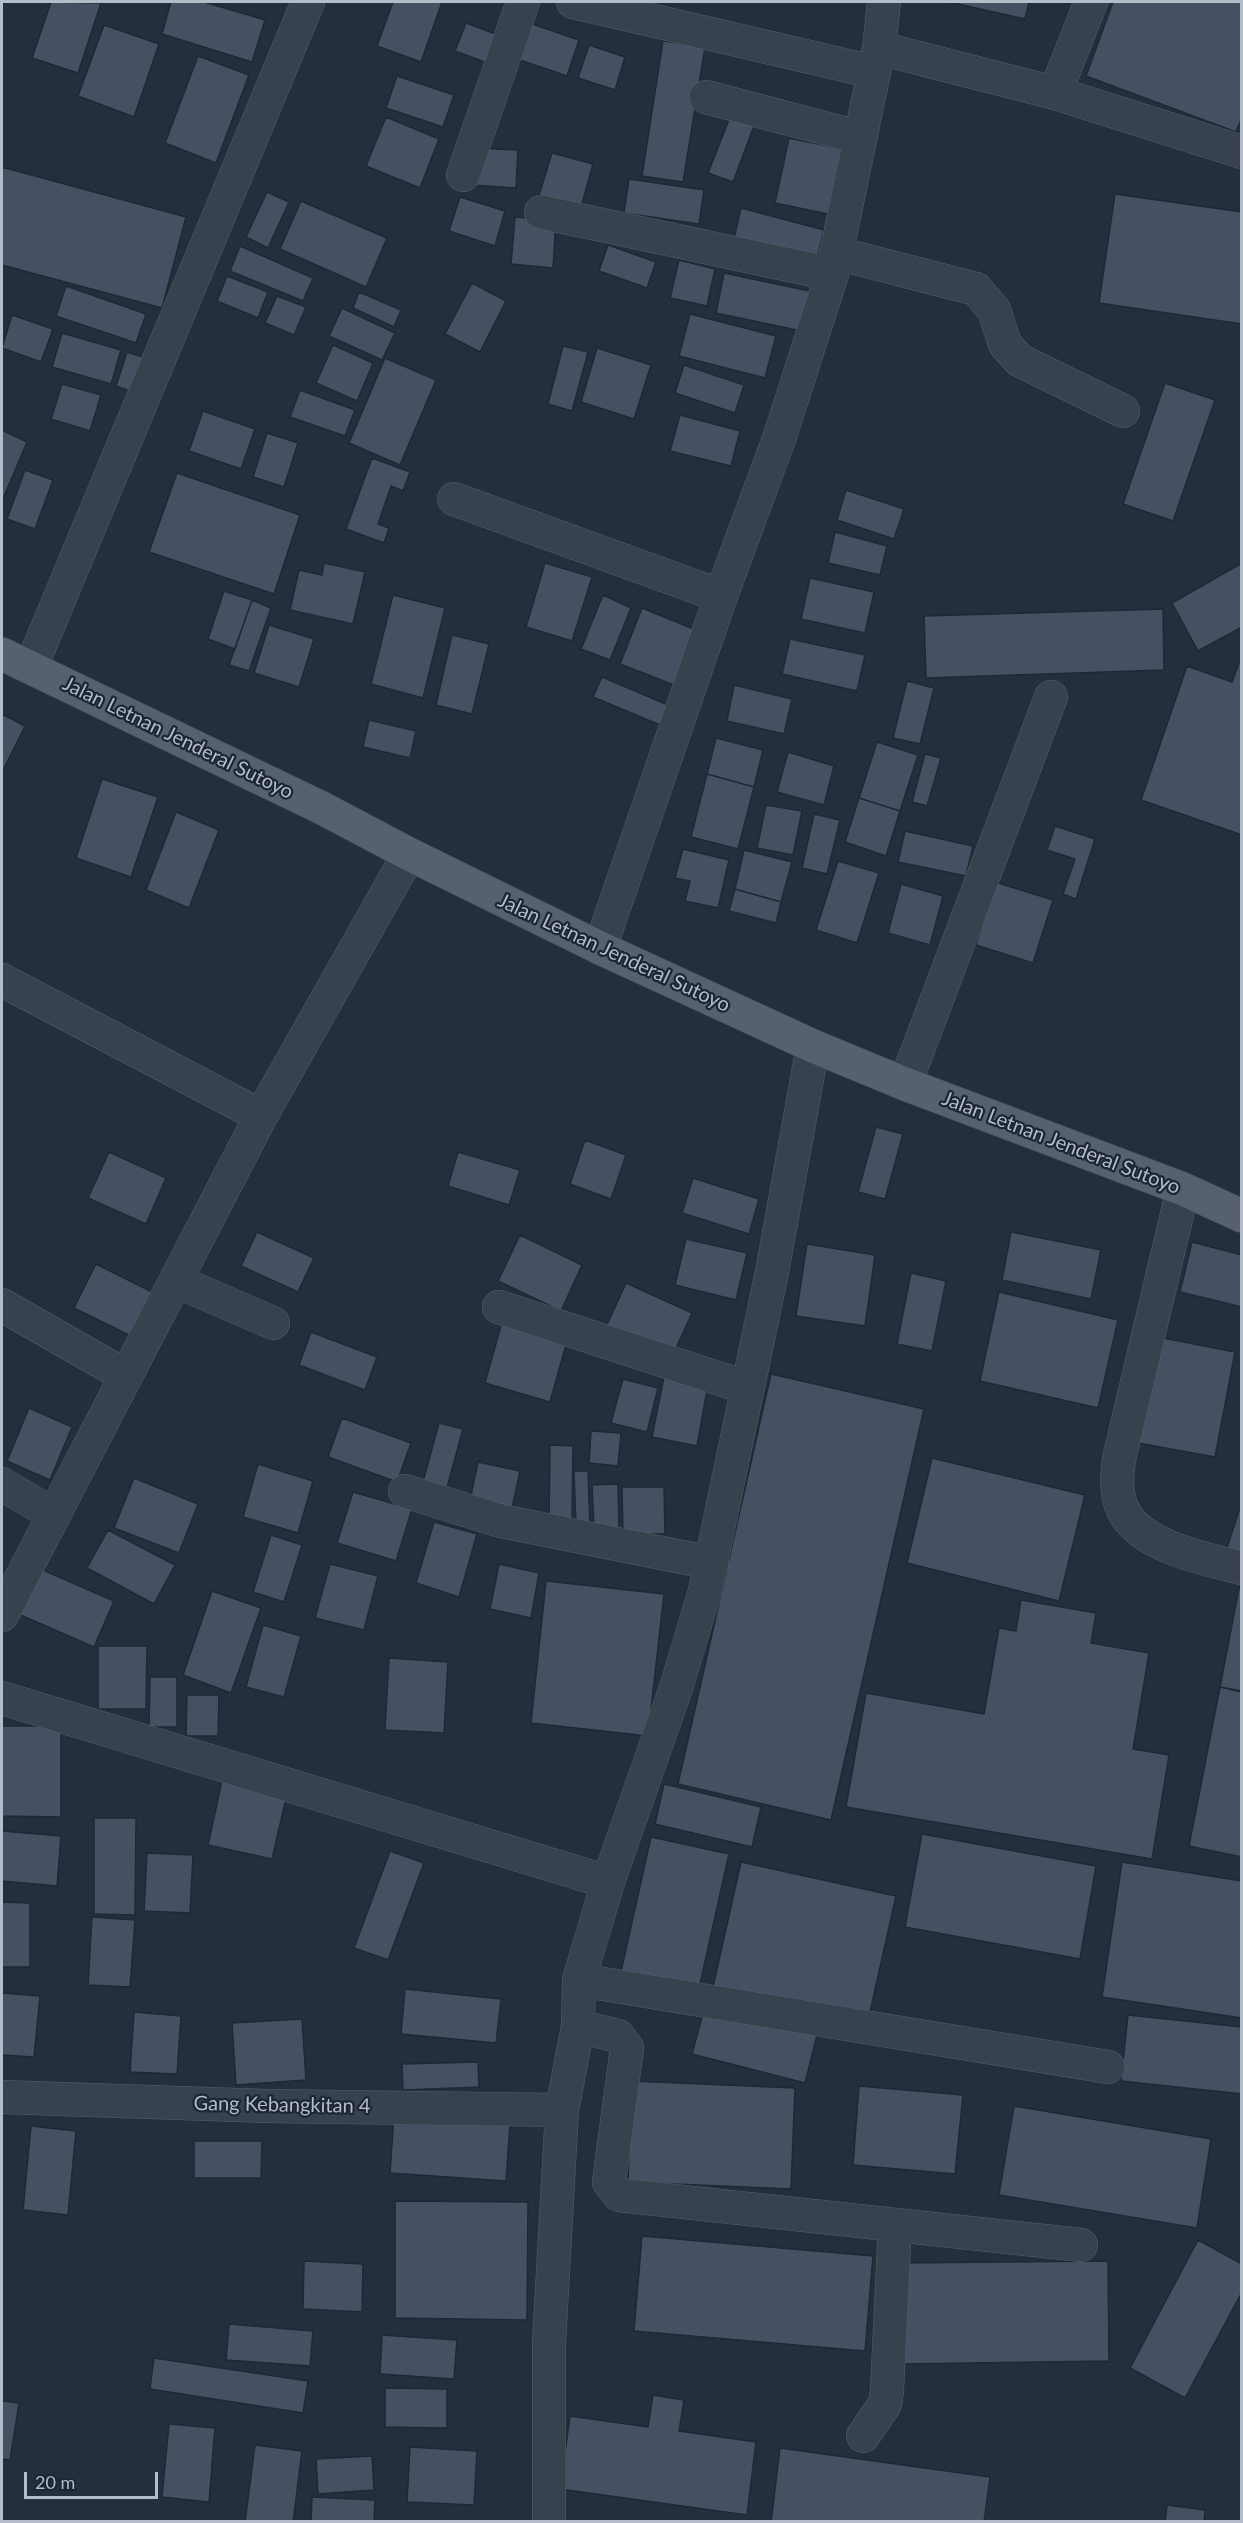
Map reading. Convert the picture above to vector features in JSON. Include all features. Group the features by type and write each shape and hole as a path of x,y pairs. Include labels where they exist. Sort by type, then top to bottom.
{"main road":[{"name":"Jalan Letnan Jenderal Sutoyo","path":"2,654 312,803 409,854 600,948 813,1047 1183,1189 1242,1216"}],"street":[{"path":"32,667 308,2"},
{"path":"463,175 523,2"},
{"path":"573,2 1054,93 1242,152"},
{"path":"600,948 780,436 834,263 858,137 876,60 884,2"},
{"path":"1054,93 1091,2"},
{"path":"706,97 858,137"},
{"path":"541,212 976,289 994,310 1005,344 1019,360 1123,411"},
{"path":"454,499 722,596"},
{"path":"905,1084 1051,697"},
{"path":"2,1615 261,1116 409,854"},
{"path":"2,980 261,1116"},
{"path":"549,2522 549,2343 562,2110 578,2026 579,1980 608,1882 676,1688 712,1563 813,1047"},
{"path":"1183,1189 1119,1459 1116,1484 1123,1510 1138,1528 1157,1541 1200,1557 1242,1568"},
{"path":"176,1281 273,1323"},
{"path":"2,1305 126,1376"},
{"path":"499,1307 748,1388"},
{"path":"2,1484 54,1515"},
{"path":"405,1491 501,1521 712,1563"},
{"path":"2,1698 608,1882"},
{"path":"579,1980 1108,2067"},
{"path":"578,2026 618,2036 627,2048 609,2182 619,2195 1081,2245"},
{"name":"Gang Kebangkitan 4","path":"2,2097 279,2106 562,2110"},
{"path":"863,2436 885,2404 894,2225"}],"building":[{"path":"51,2 101,3 78,73 32,58"},
{"path":"171,2 204,2 265,20 252,62 162,34"},
{"path":"393,2 442,2 421,62 377,46"},
{"path":"949,2 1029,2 1025,19"},
{"path":"1113,2 1242,2 1242,117 1236,132 1086,76"},
{"path":"466,23 501,36 490,64 455,51"},
{"path":"532,24 579,40 567,76 520,60"},
{"path":"104,25 159,44 134,117 78,96"},
{"path":"663,41 705,47 683,182 642,176"},
{"path":"589,45 625,57 615,90 578,78"},
{"path":"198,56 249,75 216,163 165,143"},
{"path":"397,76 454,95 443,127 386,108"},
{"path":"386,117 439,139 420,188 366,166"},
{"path":"730,117 754,126 733,182 708,173"},
{"path":"789,138 842,149 828,214 775,203"},
{"path":"475,148 518,150 516,188 473,185"},
{"path":"552,153 593,164 581,207 539,195"},
{"path":"2,167 186,217 162,308 2,265"},
{"path":"629,179 704,190 699,224 624,213"},
{"path":"267,192 289,202 268,248 246,237"},
{"path":"1115,194 1242,212 1242,324 1099,303"},
{"path":"460,197 505,211 495,246 449,231"},
{"path":"301,201 387,238 366,287 280,249"},
{"path":"741,208 824,230 816,264 733,243"},
{"path":"515,217 556,221 553,268 511,264"},
{"path":"608,245 656,262 647,288 599,271"},
{"path":"240,246 313,278 303,301 230,271"},
{"path":"679,260 715,269 707,306 670,298"},
{"path":"724,273 814,292 806,332 716,313"},
{"path":"227,276 268,292 258,318 217,301"},
{"path":"472,283 506,301 480,352 445,334"},
{"path":"66,286 146,314 136,343 56,316"},
{"path":"359,292 401,310 394,327 353,308"},
{"path":"277,296 306,307 294,335 265,323"},
{"path":"342,308 395,333 382,360 329,336"},
{"path":"690,314 776,336 765,378 679,356"},
{"path":"12,315 53,329 41,362 2,348"},
{"path":"62,333 121,350 111,384 52,367"},
{"path":"333,345 373,363 357,401 316,383"},
{"path":"563,346 588,352 572,411 548,404"},
{"path":"597,348 651,365 634,419 581,402"},
{"path":"127,352 149,359 138,394 116,386"},
{"path":"385,358 436,380 400,465 349,443"},
{"path":"684,365 744,385 735,413 675,393"},
{"path":"1165,383 1215,400 1173,521 1123,504"},
{"path":"62,384 101,395 90,431 51,419"},
{"path":"300,390 355,410 345,436 290,417"},
{"path":"203,411 255,429 241,469 189,451"},
{"path":"680,415 740,431 731,466 670,451"},
{"path":"2,430 27,442 2,501"},
{"path":"267,433 298,443 284,487 253,477"},
{"path":"372,458 410,472 403,491 391,486 378,524 389,528 384,543 346,529"},
{"path":"25,470 53,480 35,529 7,519"},
{"path":"177,473 300,515 274,594 149,552"},
{"path":"846,490 904,509 894,539 837,520"},
{"path":"835,532 887,546 880,575 828,563"},
{"path":"324,563 365,572 353,624 290,610 299,570 322,575"},
{"path":"545,563 592,577 572,641 526,627"},
{"path":"1242,563 1242,627 1198,651 1172,603"},
{"path":"810,578 874,592 865,633 801,619"},
{"path":"224,591 252,600 235,649 208,639"},
{"path":"393,595 445,608 423,698 371,684"},
{"path":"603,595 631,608 610,660 581,649"},
{"path":"252,600 271,608 249,671 229,665"},
{"path":"642,608 696,630 674,685 620,664"},
{"path":"1163,609 1164,670 926,678 924,616"},
{"path":"269,625 314,639 299,687 254,673"},
{"path":"452,635 489,644 472,714 436,705"},
{"path":"790,639 865,655 857,691 782,674"},
{"path":"1242,655 1242,835 1141,800 1187,666 1232,682"},
{"path":"602,677 668,705 660,725 593,697"},
{"path":"907,681 934,688 920,744 893,738"},
{"path":"734,685 792,699 784,734 727,721"},
{"path":"2,714 25,726 2,772"},
{"path":"369,720 416,731 410,758 363,747"},
{"path":"716,738 763,750 754,787 707,774"},
{"path":"877,742 918,755 900,811 859,798"},
{"path":"788,752 834,766 824,805 777,792"},
{"path":"925,754 941,758 927,806 912,802"},
{"path":"707,774 754,787 738,849 691,837"},
{"path":"102,779 158,797 131,877 76,858"},
{"path":"859,798 900,811 886,856 845,842"},
{"path":"766,805 802,811 793,855 757,848"},
{"path":"176,812 219,830 189,908 146,890"},
{"path":"814,814 840,820 827,874 802,868"},
{"path":"1055,826 1095,839 1076,899 1063,894 1075,859 1047,850"},
{"path":"905,831 973,846 966,876 898,862"},
{"path":"683,849 729,860 718,908 685,901 690,881 675,878"},
{"path":"744,850 792,862 781,902 735,889"},
{"path":"838,861 879,873 857,943 816,930"},
{"path":"995,882 1053,900 1033,963 976,945"},
{"path":"901,884 943,896 930,945 888,933"},
{"path":"735,889 781,902 776,923 729,911"},
{"path":"876,1127 903,1134 885,1199 858,1192"},
{"path":"585,1140 626,1155 611,1199 570,1184"},
{"path":"109,1152 166,1178 146,1224 88,1198"},
{"path":"458,1152 520,1170 509,1205 448,1186"},
{"path":"693,1178 759,1199 749,1234 682,1213"},
{"path":"257,1232 314,1258 298,1292 241,1266"},
{"path":"1011,1232 1101,1250 1091,1299 1002,1280"},
{"path":"520,1235 582,1265 561,1311 498,1281"},
{"path":"686,1239 747,1253 736,1300 675,1285"},
{"path":"1192,1242 1242,1255 1242,1307 1180,1292"},
{"path":"807,1244 875,1255 865,1326 796,1316"},
{"path":"96,1264 156,1294 135,1338 74,1308"},
{"path":"911,1273 946,1281 932,1351 897,1344"},
{"path":"626,1283 692,1313 672,1357 606,1327"},
{"path":"999,1292 1118,1320 1098,1408 980,1381"},
{"path":"504,1315 569,1334 550,1402 485,1383"},
{"path":"311,1332 377,1357 365,1390 299,1365"},
{"path":"1158,1337 1235,1352 1215,1457 1138,1443"},
{"path":"771,1374 924,1409 831,1820 678,1784"},
{"path":"664,1377 708,1385 697,1446 652,1437"},
{"path":"623,1379 658,1388 647,1432 611,1423"},
{"path":"29,1408 72,1427 50,1480 7,1461"},
{"path":"342,1418 411,1443 397,1482 328,1457"},
{"path":"439,1423 463,1429 445,1495 421,1489"},
{"path":"591,1431 621,1433 618,1466 589,1463"},
{"path":"550,1445 573,1446 572,1521 549,1520"},
{"path":"932,1458 1085,1495 1059,1601 907,1563"},
{"path":"478,1462 520,1471 511,1513 469,1505"},
{"path":"258,1464 313,1481 298,1533 243,1517"},
{"path":"574,1471 588,1471 590,1526 576,1526"},
{"path":"134,1478 198,1504 179,1553 114,1528"},
{"path":"618,1484 619,1528 594,1529 592,1485"},
{"path":"622,1487 664,1487 665,1534 623,1534"},
{"path":"353,1492 412,1509 396,1561 337,1543"},
{"path":"1242,1501 1242,1552 1227,1548"},
{"path":"434,1522 477,1534 459,1597 416,1583"},
{"path":"108,1530 175,1565 154,1604 87,1568"},
{"path":"271,1535 302,1545 284,1602 253,1592"},
{"path":"330,1564 378,1576 364,1630 315,1618"},
{"path":"499,1564 539,1573 531,1618 490,1609"},
{"path":"36,1567 114,1601 94,1647 16,1613"},
{"path":"546,1581 664,1594 648,1736 531,1723"},
{"path":"1239,1588 1242,1589 1242,1691 1220,1687"},
{"path":"212,1591 261,1608 231,1693 183,1675"},
{"path":"1021,1600 1096,1613 1091,1643 1149,1653 1133,1749 1169,1755 1152,1859 846,1807 866,1693 984,1714 999,1628 1016,1631"},
{"path":"263,1625 301,1636 284,1697 246,1687"},
{"path":"98,1646 147,1646 146,1709 98,1709"},
{"path":"389,1658 448,1662 444,1733 385,1730"},
{"path":"150,1677 177,1677 177,1727 149,1727"},
{"path":"1220,1687 1242,1692 1242,1857 1189,1846"},
{"path":"187,1695 219,1695 218,1736 186,1736"},
{"path":"2,1726 61,1726 61,1817 2,1816"},
{"path":"223,1776 288,1790 272,1859 208,1845"},
{"path":"664,1784 761,1807 752,1847 655,1824"},
{"path":"94,1818 136,1818 135,1915 94,1914"},
{"path":"2,1831 61,1836 57,1886 2,1881"},
{"path":"922,1834 1096,1866 1080,1959 905,1927"},
{"path":"651,1837 729,1854 698,1993 620,1976"},
{"path":"390,1851 424,1863 388,1960 354,1948"},
{"path":"147,1853 193,1855 190,1913 144,1911"},
{"path":"741,1862 896,1896 868,2021 713,1987"},
{"path":"1122,1862 1242,1881 1242,2018 1102,1997"},
{"path":"2,1902 30,1903 30,1967 2,1967"},
{"path":"92,1917 135,1920 130,1987 88,1985"},
{"path":"405,1989 501,1999 496,2043 401,2034"},
{"path":"2,1993 40,1996 34,2057 2,2055"},
{"path":"705,2006 817,2035 805,2083 692,2054"},
{"path":"134,2012 181,2016 177,2074 130,2072"},
{"path":"1128,2015 1242,2027 1242,2094 1121,2081"},
{"path":"302,2019 306,2080 236,2085 232,2023"},
{"path":"478,2062 479,2087 403,2090 402,2064"},
{"path":"631,2081 795,2088 791,2189 628,2182"},
{"path":"859,2086 963,2095 955,2174 853,2165"},
{"path":"1014,2106 1211,2139 1197,2228 999,2195"},
{"path":"394,2116 510,2124 506,2181 390,2173"},
{"path":"31,2126 76,2131 68,2215 23,2210"},
{"path":"194,2141 262,2141 261,2178 194,2178"},
{"path":"395,2201 528,2202 527,2320 395,2318"},
{"path":"642,2236 873,2256 865,2351 634,2331"},
{"path":"1198,2240 1242,2264 1242,2292 1185,2398 1130,2368"},
{"path":"304,2261 363,2264 362,2312 303,2309"},
{"path":"1108,2261 1109,2361 902,2364 901,2263"},
{"path":"229,2324 313,2331 310,2366 226,2360"},
{"path":"382,2335 457,2340 454,2379 380,2374"},
{"path":"154,2358 308,2381 303,2413 150,2389"},
{"path":"385,2388 447,2389 447,2428 385,2427"},
{"path":"653,2395 684,2400 679,2431 756,2442 747,2515 560,2489 570,2416 648,2427"},
{"path":"2,2401 19,2403 10,2460 2,2459"},
{"path":"169,2424 215,2428 209,2502 162,2497"},
{"path":"255,2445 302,2451 293,2522 245,2522"},
{"path":"410,2447 477,2451 474,2505 407,2502"},
{"path":"780,2448 990,2477 984,2522 771,2522"},
{"path":"372,2456 374,2490 318,2494 316,2459"},
{"path":"312,2497 375,2500 374,2522 311,2522"},
{"path":"1167,2505 1205,2510 1204,2522 1165,2522"}]}
